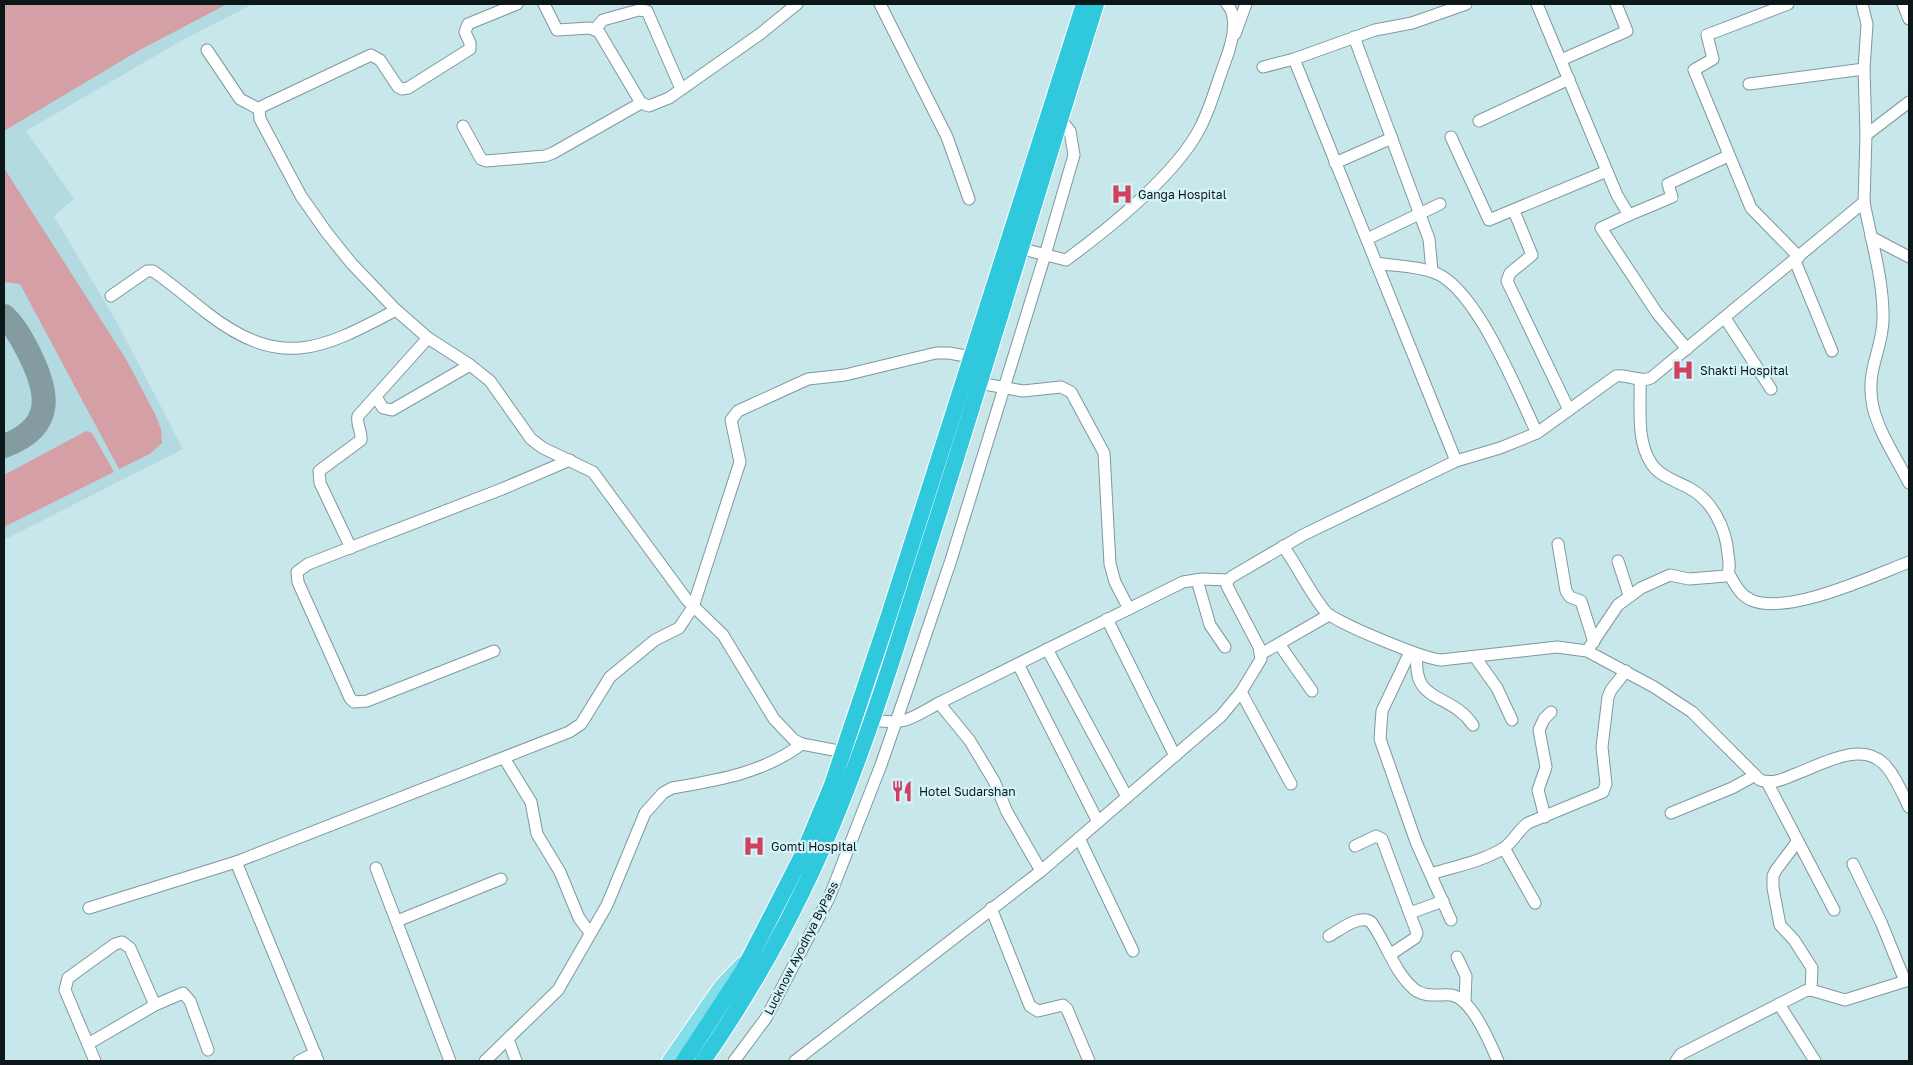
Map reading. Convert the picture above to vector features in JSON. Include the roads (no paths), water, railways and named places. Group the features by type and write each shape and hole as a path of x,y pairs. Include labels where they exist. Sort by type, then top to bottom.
{"highway":[{"path":"684,1061 732,990 753,952 803,854 844,752 1084,4"},
{"path":"703,1061 746,997 765,964 816,862 860,754 979,382 1096,4"}],"main road":[{"path":"669,1061 721,986 753,952"}],"street":[{"path":"260,109 275,100 371,55 380,60 398,87 408,88 470,49 470,43 465,32 468,24 517,4"},
{"path":"544,4 557,30 595,29 603,20 639,10 646,11 681,89"},
{"path":"595,29 641,103 649,106 669,98 760,34 797,4"},
{"path":"880,4 947,136 969,198"},
{"path":"1226,4 1230,8 1234,38"},
{"path":"1020,248 1066,260 1107,230 1172,167 1201,127 1246,4"},
{"path":"1263,67 1294,59 1375,30 1412,23 1466,4"},
{"path":"1537,4 1607,170 1629,215"},
{"path":"1561,60 1628,31 1616,4"},
{"path":"1788,4 1707,35 1713,59 1694,70 1728,156 1752,208 1797,259 1832,350"},
{"path":"1862,4 1868,24 1864,69 1866,135 1864,202 1880,284 1883,320 1870,380 1873,408 1881,429 1909,483"},
{"path":"1903,4 1909,19"},
{"path":"1354,37 1430,239 1432,271"},
{"path":"207,50 240,99 260,109"},
{"path":"1294,59 1456,461"},
{"path":"1749,84 1864,69"},
{"path":"1479,121 1569,80"},
{"path":"1866,135 1909,102"},
{"path":"463,126 481,159 486,161 544,156 641,103"},
{"path":"260,109 260,119 311,211 352,264 396,310 428,338 470,365 495,387 531,439 543,448 593,472 693,607 723,635 768,712 789,735 802,744 860,754"},
{"name":"Lucknow Ayodhya ByPass","path":"734,1061 766,1018 829,898 881,766 951,560 1074,155 1070,131 1060,119"},
{"path":"1451,137 1489,220 1607,170"},
{"path":"1336,162 1392,138"},
{"path":"1687,350 1657,312 1601,228 1672,197 1668,184 1728,156"},
{"path":"872,720 894,724 911,719 938,703 1183,582 1228,580 1303,534 1456,461 1500,448 1537,433 1616,376 1623,375 1640,381 1651,378 1864,202"},
{"path":"1366,239 1440,204"},
{"path":"1514,211 1532,255 1510,273 1507,281 1569,410"},
{"path":"1871,237 1909,257"},
{"path":"1376,263 1432,271 1446,278 1481,320 1537,433"},
{"path":"111,296 147,271 152,271 232,331 248,340 280,349 293,350 344,338 396,310"},
{"path":"1725,318 1770,388"},
{"path":"350,548 320,482 319,471 361,440 357,422 358,416 428,338"},
{"path":"89,908 236,862 575,730 581,724 610,677 655,640 680,628 693,607 740,462 731,420 738,411 808,379 844,375 936,353 950,353 971,357"},
{"path":"376,397 383,408 392,410 470,365"},
{"path":"1640,381 1642,443 1646,453 1655,468 1696,493 1715,514 1728,546 1728,574 1742,594 1760,603 1772,604 1815,596 1909,562"},
{"path":"979,382 1029,390 1061,387 1066,388 1075,400 1104,453 1110,564 1115,582 1129,609"},
{"path":"494,651 367,701 354,702 350,698 296,577 300,567 502,489 570,460"},
{"path":"1558,544 1566,591 1570,597 1581,601 1591,646"},
{"path":"1283,546 1329,615 1414,653 1441,660 1557,647 1591,646 1626,671 1692,712 1754,776 1766,782 1780,780 1846,756 1863,754 1875,758 1892,774 1909,807"},
{"path":"1618,561 1629,595"},
{"path":"1591,646 1618,605 1629,595 1666,576 1689,579 1728,574"},
{"path":"1197,580 1210,625 1224,647"},
{"path":"795,1061 1041,871 1221,716 1241,692 1260,664 1261,654 1229,591 1228,580"},
{"path":"1261,654 1329,615"},
{"path":"1107,619 1175,756"},
{"path":"1280,644 1312,691"},
{"path":"1047,649 1127,798"},
{"path":"1414,653 1417,675 1424,690 1462,711 1473,725"},
{"path":"1414,653 1382,711 1380,739 1413,833 1451,920"},
{"path":"1475,657 1497,688 1512,720"},
{"path":"1018,664 1098,822"},
{"path":"1431,874 1470,863 1504,848 1520,829 1599,794 1606,789 1602,747 1608,697 1611,690 1626,671"},
{"path":"1241,692 1291,784"},
{"path":"938,703 965,735 994,780 1007,812 1041,871"},
{"path":"1545,817 1538,790 1546,767 1539,730 1544,719 1551,712"},
{"path":"485,1061 558,990 607,905 645,813 663,793 672,788 738,777 783,759 802,744"},
{"path":"504,758 531,802 538,834 560,872 579,918 590,933"},
{"path":"1671,812 1732,788 1754,776"},
{"path":"1766,782 1834,910"},
{"path":"1355,846 1376,836 1382,838 1410,913 1417,936 1391,954"},
{"path":"1079,838 1133,952"},
{"path":"1797,842 1776,870 1773,876 1773,888 1780,925 1794,940 1812,968 1812,990"},
{"path":"1504,848 1535,903"},
{"path":"236,862 317,1057 300,1061"},
{"path":"1675,1061 1681,1054 1779,1004 1812,990 1845,1000 1907,980 1853,864"},
{"path":"376,868 450,1061"},
{"path":"396,921 501,879"},
{"path":"1410,913 1443,901"},
{"path":"991,908 1030,1006 1038,1011 1063,1005 1067,1009 1088,1061"},
{"path":"1329,936 1354,922 1367,920 1375,927 1400,971 1416,990 1430,996 1451,995 1464,1001 1475,1016 1498,1061"},
{"path":"95,1061 65,990 68,978 115,944 122,942 130,948 155,1005"},
{"path":"1457,957 1466,976 1464,1001"},
{"path":"88,1044 155,1005 183,993 190,1001 208,1050"},
{"path":"1779,1004 1815,1061"},
{"path":"508,1039 516,1061"}],"place":[{"name":"Ganga Hospital","path":"1122,194"},
{"name":"Shakti Hospital","path":"1683,370"},
{"name":"Hotel Sudarshan","path":"902,791"},
{"name":"Gomti Hospital","path":"754,846"}]}
